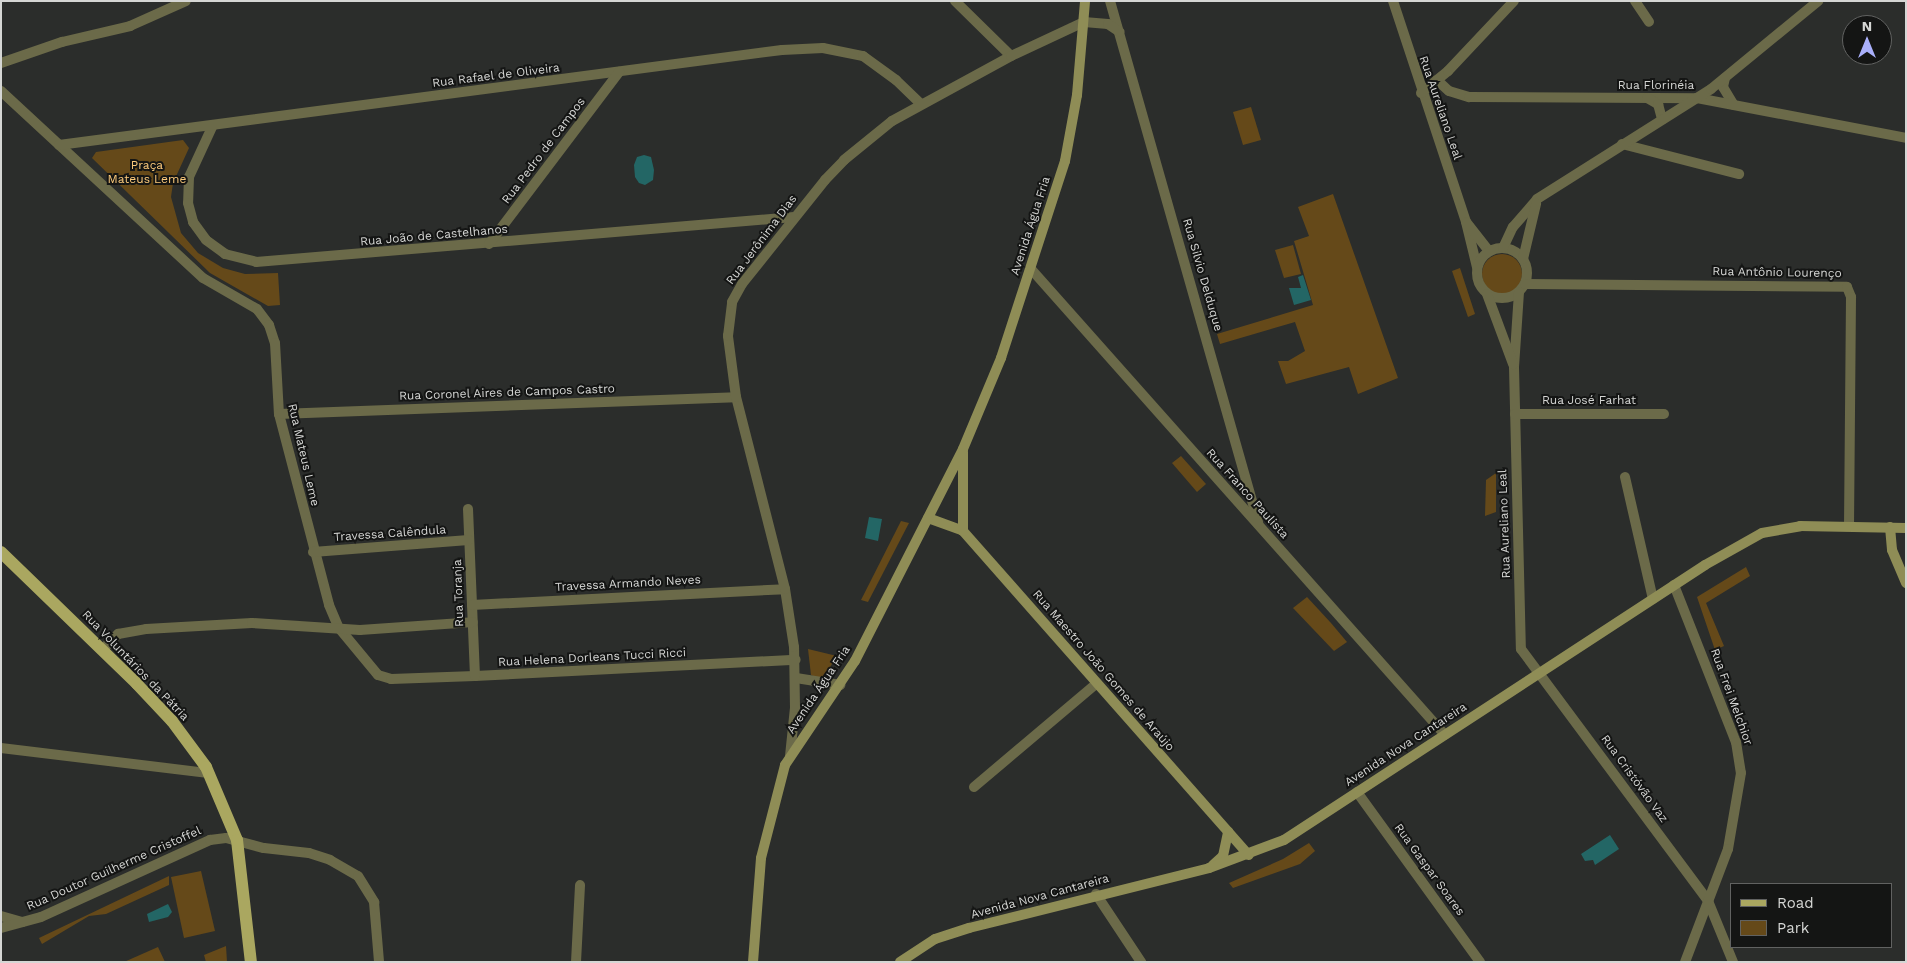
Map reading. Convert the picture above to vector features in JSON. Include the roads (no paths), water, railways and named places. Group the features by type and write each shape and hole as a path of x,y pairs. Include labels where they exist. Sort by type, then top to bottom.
{"main road":[{"name":"Avenida Água Fria","path":"753,962 761,858 779,784 790,756 840,686 855,661 964,449 989,392 1065,161 1077,95 1086,1"},
{"name":"Avenida Água Fria","path":"962,531 964,449"},
{"name":"Rua Maestro João Gomes de Araújo","path":"928,518 962,531 1249,855"},
{"name":"Avenida Nova Cantareira","path":"900,962 935,939 1096,894 1210,868 1249,855 1284,840 1705,565 1770,530 1800,526 1906,528"},
{"path":"1890,527 1892,550 1906,583"},
{"name":"Rua Voluntários da Pátria","path":"1,552 172,721 210,773 237,840 251,962"},
{"path":"1210,868 1223,856 1228,832"}],"street":[{"path":"1,63 62,42 130,26 186,1"},
{"path":"955,1 1011,56"},
{"name":"Rua Silvio Delduque","path":"1110,1 1259,526"},
{"name":"Rua Aureliano Leal","path":"1393,1 1421,93 1466,222 1477,266 1478,282 1487,294 1514,367"},
{"path":"1421,93 1437,80 1514,1"},
{"path":"1636,1 1649,22"},
{"path":"1503,248 1513,227 1537,199 1697,98 1725,78 1818,1"},
{"path":"1084,22 1108,24 1120,32"},
{"name":"Rua Jerônima Dias","path":"790,756 796,660 785,589 736,397 728,336 732,302 742,284 794,217 844,160 892,121 920,103 1011,56 1084,22"},
{"name":"Rua Rafael de Oliveira","path":"59,144 782,50 823,48 863,56 896,80 920,103"},
{"name":"Rua Pedro de Campos","path":"489,244 618,72"},
{"path":"1725,78 1723,88 1734,105"},
{"name":"Rua Florinéia","path":"1437,80 1449,91 1462,96 1697,98 1906,138"},
{"name":"Rua Mateus Leme","path":"1,92 202,278 256,309 269,325 275,343 279,414 313,552 339,628 378,675 391,679"},
{"path":"1646,98 1658,104 1662,119"},
{"name":"Rua João de Castelhanos","path":"213,125 189,177 188,203 193,222 206,240 225,254 256,262 284,262 794,217"},
{"path":"1622,144 1739,174"},
{"name":"Rua Aureliano Leal","path":"1537,199 1523,258 1528,275 1522,288 1514,367 1521,649 1540,672"},
{"name":"Rua Aureliano Leal","path":"1466,222 1489,252"},
{"path":"1477,266 1489,252 1503,248 1523,258"},
{"name":"Rua Franco Paulista","path":"1031,269 1444,735"},
{"name":"Rua Antônio Lourenço","path":"1522,288 1847,287 1851,298 1850,526"},
{"path":"1487,294 1503,299 1522,288"},
{"name":"Rua Coronel Aires de Campos Castro","path":"279,414 736,397"},
{"name":"Rua José Farhat","path":"1515,414 1664,414"},
{"path":"1624,477 1653,599"},
{"name":"Rua Toranja","path":"468,509 475,676"},
{"name":"Travessa Calêndula","path":"313,552 469,540"},
{"name":"Rua Frei Melchior","path":"1674,585 1736,742 1740,761 1741,786 1728,849 1685,962"},
{"name":"Travessa Armando Neves","path":"472,605 785,589"},
{"path":"102,650 118,634 146,629 252,623 360,630 473,622"},
{"name":"Rua Helena Dorleans Tucci Ricci","path":"391,679 796,660"},
{"name":"Rua Cristóvão Vaz","path":"1540,672 1708,901 1733,962"},
{"path":"796,678 840,686"},
{"path":"974,787 1096,684"},
{"path":"1,748 210,773"},
{"name":"Rua Gaspar Soares","path":"1357,792 1480,962"},
{"name":"Rua Doutor Guilherme Cristoffel","path":"1,928 25,923 210,840 237,840 264,848 309,854 330,860 358,876 374,902 379,962"},
{"path":"576,962 580,885"},
{"path":"1096,894 1141,962"},
{"path":"1,916 25,923"}],"water":[{"path":"644,155 651,157 654,170 653,180 645,185 639,183 635,177 634,165 637,157"},
{"path":"1303,275 1311,300 1294,305 1289,288 1301,288 1298,277"},
{"path":"869,517 882,519 878,541 865,538"},
{"path":"1610,835 1619,849 1595,865 1593,860 1585,861 1581,854"},
{"path":"168,904 172,912 168,917 149,922 147,914"}],"park label":[{"name":"Praça Mateus Leme","path":"147,173"}]}
